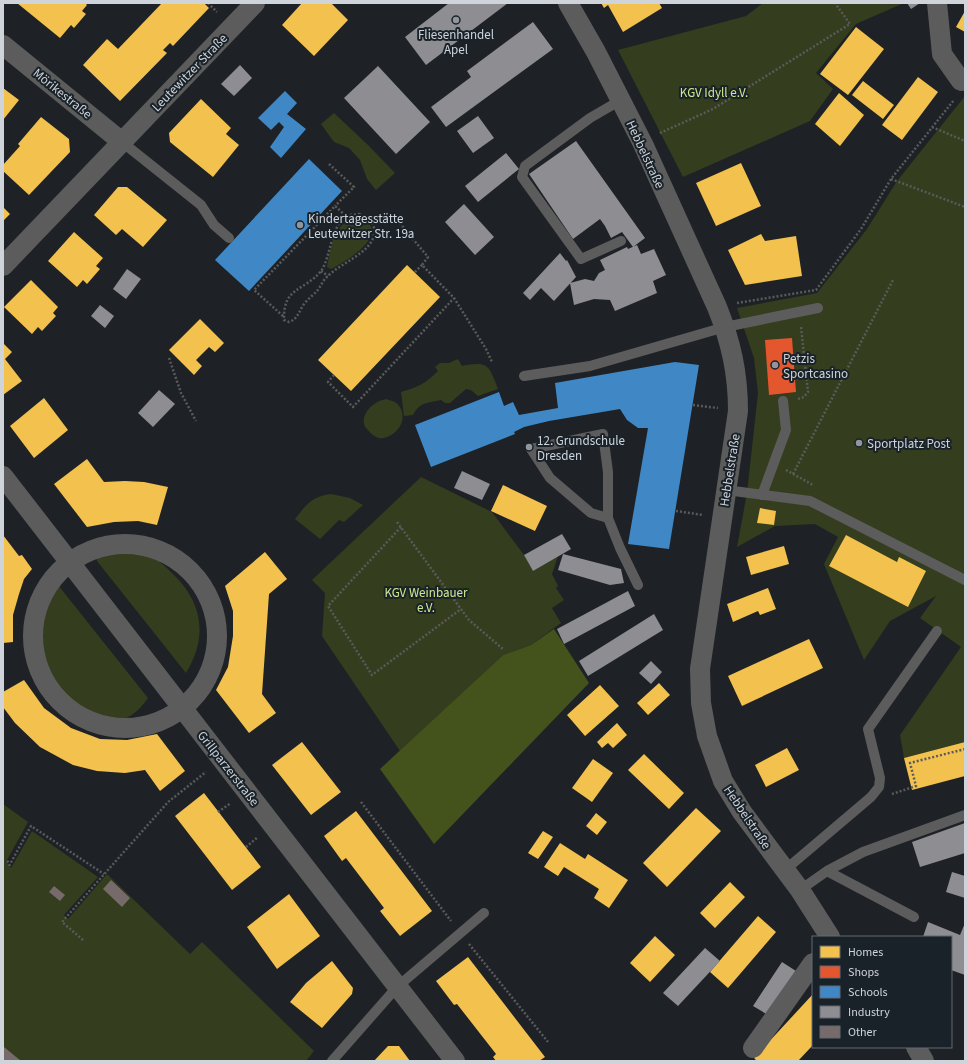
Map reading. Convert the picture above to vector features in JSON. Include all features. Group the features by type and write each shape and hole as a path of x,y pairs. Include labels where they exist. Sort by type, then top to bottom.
{"street":[{"name":"Leutewitzer Straße","path":"3,266 255,3"},
{"name":"Hebbelstraße","path":"568,3 596,52 643,144 717,306 725,327 734,362 738,388 738,411 700,669 701,703 707,736 723,781 742,812 800,890 829,936"},
{"path":"937,3 942,54 961,81"},
{"name":"Mörikestraße","path":"3,44 122,142"},
{"name":"Grillparzerstraße","path":"3,476 455,1061"},
{"path":"144,544 174,555 204,586 214,610 218,645 209,675 182,708 168,719 145,727 122,729 91,722 64,706 41,676 33,646 34,618 39,602 48,584 69,562 105,545 144,544"},
{"path":"753,1048 812,964"},
{"path":"917,1048 924,1061"}],"lane":[{"path":"620,100 590,118 525,166 522,177 581,259 621,241"},
{"path":"122,142 201,205 214,225 229,238"},
{"path":"524,376 590,366 725,327 818,308"},
{"path":"762,495 786,430 783,401"},
{"path":"608,518 591,513 550,478 532,449 603,434 608,472 608,518 620,548 638,585"},
{"path":"726,490 810,501 965,580"},
{"path":"785,870 863,804 879,788 880,778 868,729 937,631"},
{"path":"800,890 827,871 863,852 965,815"},
{"path":"827,871 914,917"},
{"path":"332,1061 397,986 484,913"}],"path":[{"path":"643,144 660,133 713,109 850,24 835,3"},
{"path":"717,306 816,290 861,229 891,179 964,88 961,81"},
{"path":"932,126 965,141"},
{"path":"284,317 285,303 290,296 321,271 336,228 346,216 359,214 367,217 373,223 375,232 370,244 355,257 328,276 303,306 298,316 293,321 289,322 284,320 284,317 254,290 354,187 329,164"},
{"path":"891,179 965,207"},
{"path":"335,206 346,216"},
{"path":"397,220 428,257 415,272"},
{"path":"422,265 454,298 486,349 492,362"},
{"path":"321,271 328,276"},
{"path":"793,474 893,280"},
{"path":"334,375 328,382 353,407 454,298"},
{"path":"783,401 804,397 808,392 800,311"},
{"path":"169,358 181,393 196,421"},
{"path":"693,404 738,411"},
{"path":"676,510 722,518"},
{"path":"397,522 469,620 503,649"},
{"path":"400,527 328,606 372,675 461,609"},
{"path":"863,804 916,786 910,763 965,749"},
{"path":"83,940 62,922 168,802 222,759"},
{"path":"7,861 10,865 30,826 104,874"}],"green space":[{"name":"KGV Idyll e.V.","path":"763,3 904,3 856,24 816,73 833,89 810,121 683,177 618,50 746,16"},
{"name":"Sportplatz Post","path":"965,96 965,742 904,758 900,735 961,647 920,618 936,596 890,621 864,660 824,564 838,537 815,524 775,526 737,547 747,493 758,393 754,358 737,308 817,293 867,229 897,181"},
{"path":"334,113 395,173 376,190 367,179 360,160 349,148 334,142 321,124"},
{"path":"354,217 365,220 370,225 372,232 370,238 359,251 331,269 327,267 334,238 342,225"},
{"path":"458,359 462,366 477,364 490,370 498,389 478,396 471,390 466,389 450,403 445,403 441,400 428,403 421,405 413,415 404,416 401,392 417,387 425,382 438,371 435,367 440,363 449,363"},
{"path":"386,399 395,402 402,410 403,415 401,424 395,432 387,437 379,438 373,435 366,428 364,418 371,407 379,401"},
{"name":"KGV Weinbauer e.V.","path":"421,477 492,512 524,555 533,571 558,556 552,574 558,586 556,588 564,600 552,608 561,623 531,645 503,655 400,751 322,636 325,593 312,580"},
{"path":"331,494 350,498 363,505 344,522 339,520 320,539 295,519 306,505 314,499"},
{"path":"115,552 143,554 157,560 173,574 191,597 199,621 199,634 193,660 186,673 97,561 97,557"},
{"path":"58,585 148,698 138,710 130,716 121,720 112,720 97,716 78,706 64,693 49,669 42,645 42,620 50,596"},
{"path":"554,629 589,683 434,844 380,769 503,655 531,645"},
{"path":"3,804 28,822 6,862 11,868 32,831 98,877 64,915 68,919 107,874 190,954 202,942 314,1051 306,1061 3,1061"}],"building: Homes":[{"path":"17,3 85,3 87,5 82,11 86,14 74,28 71,25 60,38"},
{"path":"162,3 204,3 209,8 173,46 170,43 163,50 167,53 120,101 83,65 107,39 118,49"},
{"path":"302,3 331,3 348,20 314,56 282,25"},
{"path":"601,3 659,3 662,8 623,32 608,5 604,8"},
{"path":"965,11 965,32 956,27"},
{"path":"856,27 884,49 848,95 820,74"},
{"path":"918,77 938,92 902,140 882,125"},
{"path":"863,81 894,105 883,119 852,95"},
{"path":"3,88 19,100 3,120"},
{"path":"839,93 864,115 840,146 815,124"},
{"path":"201,99 231,128 226,134 239,145 213,177 170,142 169,133"},
{"path":"41,117 69,139 70,152 29,195 3,171 3,165 20,146 18,144"},
{"path":"741,163 761,206 716,226 696,183"},
{"path":"118,187 127,187 167,220 143,247 122,229 116,235 94,215"},
{"path":"3,207 10,214 3,221"},
{"path":"74,232 103,258 96,266 100,269 87,284 83,280 77,287 48,261"},
{"path":"761,234 765,241 796,236 802,276 745,285 728,250"},
{"path":"407,265 440,297 351,391 318,360"},
{"path":"31,280 58,307 53,313 56,316 42,331 38,327 32,334 4,307"},
{"path":"200,319 224,343 215,352 209,347 196,360 202,366 194,375 169,350"},
{"path":"3,343 12,352 5,359 22,381 3,395"},
{"path":"44,398 68,430 34,458 10,426"},
{"path":"87,459 104,482 144,482 168,487 157,525 138,521 114,522 87,527 54,484"},
{"path":"503,485 547,506 535,531 491,511"},
{"path":"760,508 776,511 774,525 757,523"},
{"path":"3,535 19,556 22,555 32,569 24,579 13,615 13,642 3,643"},
{"path":"846,535 897,562 899,557 926,571 908,607 829,566"},
{"path":"784,546 789,564 751,575 746,557"},
{"path":"265,552 287,579 269,594 262,694 276,713 249,733 216,690 228,667 233,636 233,611 225,586"},
{"path":"768,588 776,609 760,615 758,611 733,622 727,604"},
{"path":"809,639 823,668 742,706 728,676"},
{"path":"24,680 44,708 71,728 100,739 127,740 157,734 185,771 160,791 145,770 125,773 97,771 73,765 40,747 15,723 3,707 3,692"},
{"path":"659,683 670,695 648,715 637,703"},
{"path":"600,685 619,706 585,736 567,715"},
{"path":"617,723 627,735 613,748 608,743 602,748 597,742"},
{"path":"302,742 341,792 311,815 272,765"},
{"path":"965,742 965,776 912,790 904,758"},
{"path":"787,748 799,770 766,787 755,765"},
{"path":"644,754 684,793 669,809 628,770"},
{"path":"593,759 613,773 592,802 572,788"},
{"path":"204,793 261,867 232,890 175,816"},
{"path":"696,808 721,831 667,887 643,863"},
{"path":"356,811 432,911 400,936 380,911 384,908 346,858 342,861 324,836"},
{"path":"596,813 607,822 597,835 586,826"},
{"path":"543,831 553,837 538,859 528,853"},
{"path":"560,843 585,859 588,854 628,880 609,908 594,898 599,889 564,867 558,876 544,867"},
{"path":"730,882 745,897 715,928 700,913"},
{"path":"289,894 320,936 277,969 247,927"},
{"path":"758,916 776,932 728,988 710,972"},
{"path":"655,936 675,955 650,982 630,963"},
{"path":"468,957 545,1057 539,1061 496,1061 493,1057 496,1054 457,1004 454,1005 436,981"},
{"path":"332,961 353,988 352,994 322,1028 290,1002 306,983"},
{"path":"812,995 812,1046 798,1061 757,1061 754,1058"},
{"path":"388,1046 399,1046 410,1061 374,1061"}],"building: Shops":[{"path":"792,338 796,392 769,395 765,340"}],"building: Schools":[{"path":"285,91 297,103 287,114 306,129 281,158 270,147 284,127 279,122 271,130 258,118"},
{"name":"Kindertagesstätte Leutewitzer Str. 19a","path":"309,159 342,191 249,291 215,260"},
{"path":"675,362 699,365 669,549 628,544 648,428 638,428 627,420 620,409 549,421 524,427 514,432 515,434 431,467 415,425 499,392 504,406 513,402 519,415 558,408 555,383"}],"building: Industry":[{"name":"Fliesenhandel Apel","path":"449,3 508,3 426,65 405,37"},
{"path":"907,3 920,3 911,9"},
{"path":"533,22 553,49 446,127 431,107 471,77 467,71"},
{"path":"240,65 252,78 234,96 221,84"},
{"path":"378,66 430,122 396,154 344,98"},
{"path":"478,116 494,138 473,153 457,131"},
{"path":"576,141 645,238 633,247 622,232 611,238 600,219 573,239 529,174"},
{"path":"506,153 519,169 478,202 465,186"},
{"path":"464,204 494,237 475,255 445,222"},
{"path":"637,245 641,254 654,249 666,275 653,281 657,293 615,311 610,300 594,299 574,305 570,283 585,279 594,281 599,273 605,270 600,260 627,247 628,249"},
{"path":"560,253 566,261 567,260 576,277 554,301 541,288 530,300 523,293"},
{"path":"127,269 141,279 126,299 113,289"},
{"path":"100,305 114,316 105,328 91,316"},
{"path":"159,390 175,404 153,427 138,413"},
{"path":"462,471 490,484 482,500 454,488"},
{"path":"562,534 571,549 533,571 524,555"},
{"path":"563,554 621,569 624,583 610,585 558,570"},
{"path":"628,591 635,606 564,644 557,629"},
{"path":"654,614 663,630 588,676 579,661"},
{"path":"651,661 662,672 651,684 639,673"},
{"path":"965,823 965,853 920,867 912,842"},
{"path":"952,872 965,876 965,898 946,892"},
{"path":"928,922 960,935 965,923 965,975 952,970 952,936 923,936"},
{"path":"705,948 720,961 678,1006 663,993"},
{"path":"782,962 796,971 768,1015 753,1006"}],"building: Other":[{"path":"111,880 130,898 122,907 103,889"},
{"path":"54,886 65,895 60,901 49,892"},
{"path":"4,1047 21,1061 3,1061"}],"place":[{"name":"Fliesenhandel Apel","path":"456,20"},
{"name":"Kindertagesstätte Leutewitzer Str. 19a","path":"300,225"},
{"name":"Petzis Sportcasino","path":"775,365"},
{"name":"Sportplatz Post","path":"859,443"},
{"name":"12. Grundschule Dresden","path":"529,447"}]}
